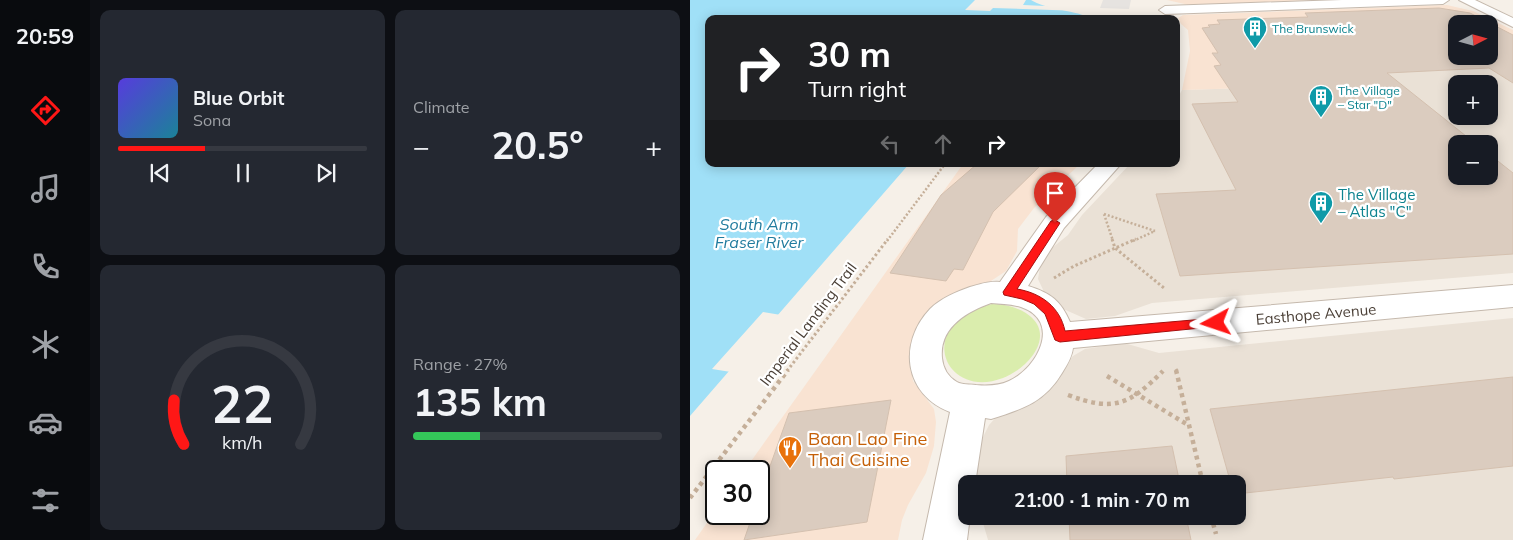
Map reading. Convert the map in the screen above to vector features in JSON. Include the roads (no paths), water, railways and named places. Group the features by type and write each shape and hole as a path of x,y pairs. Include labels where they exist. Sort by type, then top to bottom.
{"street":[{"path":"1164,10 1443,0"},
{"path":"1465,0 1513,23"},
{"path":"1009,292 1055,223 1107,167"},
{"path":"990,292 1025,294 1038,301 1050,310 1057,322 1060,336 1058,353 1049,370 1034,385 1015,396 993,402 970,403 950,396 935,385 926,369 924,352 929,335 939,320 954,307 990,292"},
{"name":"Easthope Avenue","path":"1060,336 1513,296"},
{"path":"945,540 970,403"}],"water":[{"name":"South Arm Fraser River","path":"690,0 1031,0 1082,15 705,15 705,167 906,167 690,416"}],"place":[{"name":"The Brunswick","path":"1255,49"},
{"name":"The Village – Star \"D\"","path":"1321,118"},
{"name":"The Village – Atlas \"C\"","path":"1321,224"},
{"name":"Baan Lao Fine Thai Cuisine","path":"790,469"}]}
